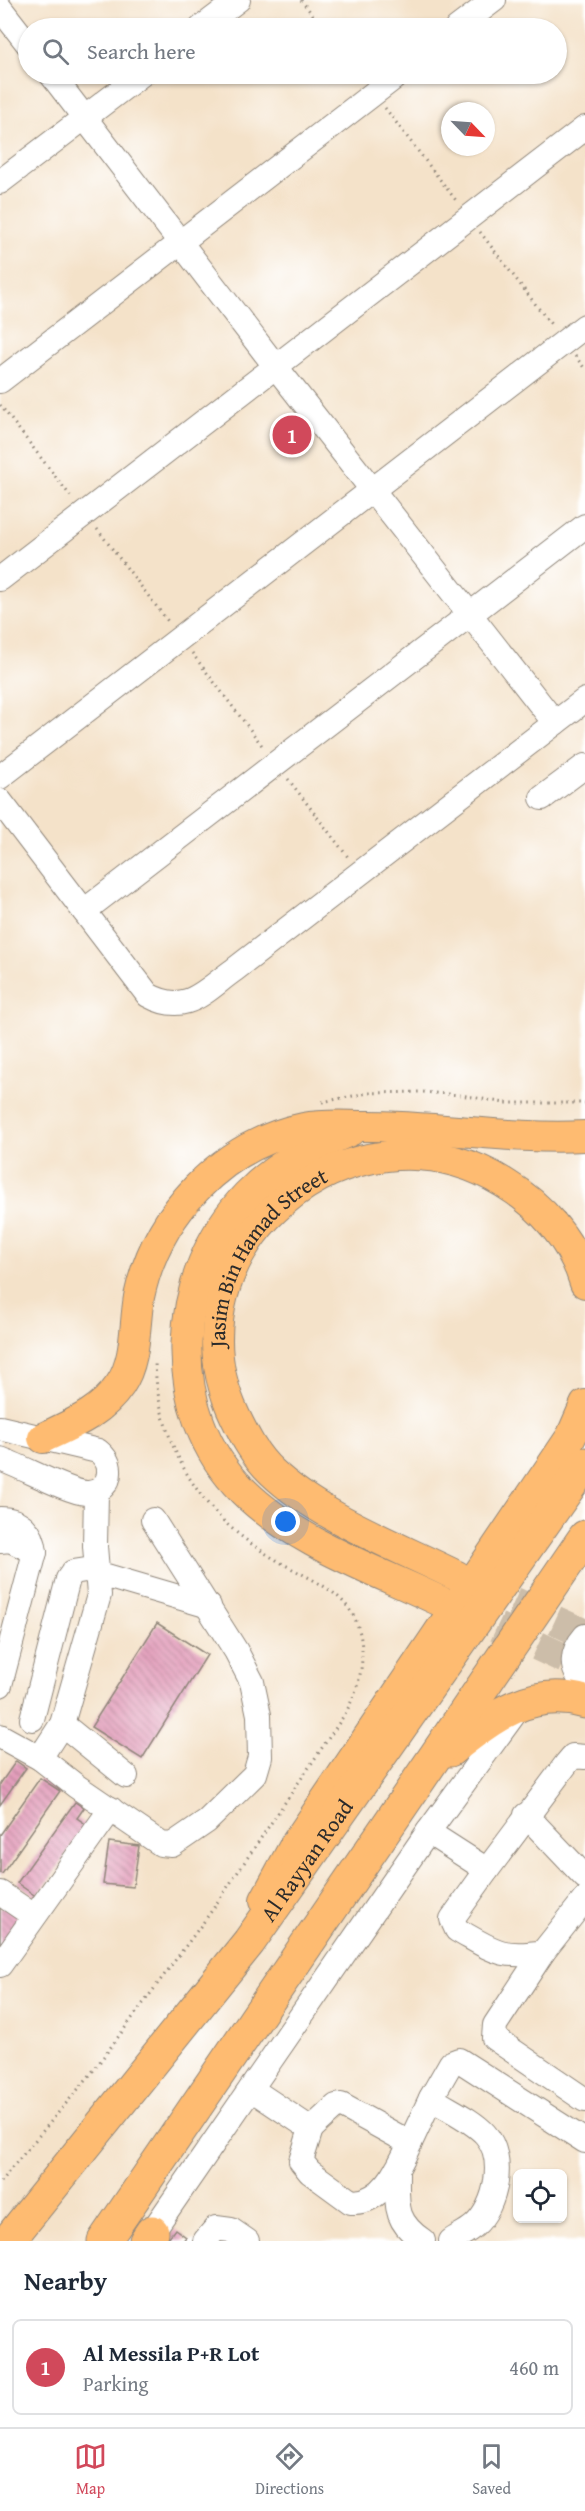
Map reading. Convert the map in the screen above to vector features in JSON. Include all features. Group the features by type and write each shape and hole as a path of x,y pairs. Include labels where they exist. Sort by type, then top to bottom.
{"highway":[{"name":"Al Rayyan Road","path":"8,2241 249,1942 585,1464"},
{"name":"Al Rayyan Road","path":"104,2241 585,1537"},
{"path":"425,1769 486,1722 524,1702 560,1697 585,1702"}],"main road":[{"path":"43,1438 91,1414 121,1383 130,1363 139,1301 150,1257 169,1221 186,1198 228,1162 268,1138 320,1125 424,1127 529,1137 585,1136"},
{"path":"361,1126 306,1151 271,1173 247,1195 225,1221 205,1258 189,1311 186,1349 190,1389 198,1420 212,1449 235,1482 264,1510 289,1527 345,1556 440,1601"},
{"name":"Jasim Bin Hamad Street","path":"457,1576 366,1532 312,1501 274,1474 258,1457 245,1438 226,1399 217,1355 221,1310 234,1267 258,1226 289,1195 307,1182 346,1164 377,1158 415,1155 479,1170 517,1191 561,1233 573,1251 585,1283"},
{"path":"249,1942 268,1893 295,1845 571,1437 585,1405"}],"street":[{"path":"214,18 238,0"},
{"path":"470,18 494,0"},
{"path":"0,8 18,31"},
{"path":"59,84 276,367 555,723"},
{"path":"0,182 129,84"},
{"path":"0,381 385,84"},
{"path":"0,579 585,128"},
{"path":"0,777 585,326"},
{"path":"84,911 585,526"},
{"path":"0,801 148,995 165,1004 188,1002 234,970 585,700"},
{"path":"542,798 585,766"},
{"path":"0,1428 102,1454 108,1462 110,1472 107,1482 96,1492 77,1491 3,1461"},
{"path":"40,1758 62,1724 99,1595 99,1575 95,1556 96,1492"},
{"path":"0,1519 14,1521 25,1528 33,1539 35,1552 0,1685"},
{"path":"2,1740 40,1758 161,1844 172,1845 207,1821 255,1774 260,1757 257,1698 245,1666 153,1520"},
{"path":"0,1540 10,1540 35,1552"},
{"path":"32,1719 68,1579 73,1572 81,1570 209,1606"},
{"path":"585,1636 575,1652 573,1661 575,1671 585,1684"},
{"path":"149,2236 428,1832 524,1702"},
{"path":"62,1724 126,1776"},
{"path":"543,1952 519,1956 501,1955 457,1930 452,1919 526,1815 573,1756 585,1757"},
{"path":"0,1965 111,1809"},
{"path":"526,1815 585,1877"},
{"path":"428,1832 487,1870"},
{"path":"0,1893 34,1916"},
{"path":"585,1899 543,1952 495,2025 494,2038 585,2100"},
{"path":"423,2241 402,2224 397,2209 397,2173 431,2098 451,2063 459,2060 585,2141"},
{"path":"251,2088 311,2129"},
{"path":"431,2098 484,2133 493,2146 498,2163 487,2209 474,2226 450,2241"},
{"path":"397,2173 368,2200 351,2202 310,2172 301,2161 311,2129 336,2106 341,2105 410,2143"},
{"path":"205,2241 216,2229 231,2230 247,2241"}],"path":[{"path":"301,0 315,18"},
{"path":"373,93 462,209"},
{"path":"476,226 585,369"},
{"path":"0,2182 90,2075 208,1916 345,1714 360,1677 361,1633 345,1603 321,1583 286,1565 241,1536 217,1514 190,1479 161,1415 155,1353"}],"building":[{"path":"157,1623 207,1655 142,1759 91,1727"},
{"path":"16,1761 26,1768 0,1805 0,1784"},
{"path":"40,1778 60,1791 2,1874 0,1873 0,1835"},
{"path":"75,1802 84,1808 77,1818 87,1825 37,1897 17,1883"},
{"path":"109,1842 139,1846 133,1887 103,1884"},
{"path":"3,1904 22,1918 0,1949 0,1909"},
{"path":"175,2229 186,2237 183,2241 166,2241"}],"tunnel":[{"path":"473,1583 585,1634"},
{"path":"456,1608 585,1668"}],"place":[{"name":"Al Messila P+R Lot","path":"292,435"}]}
